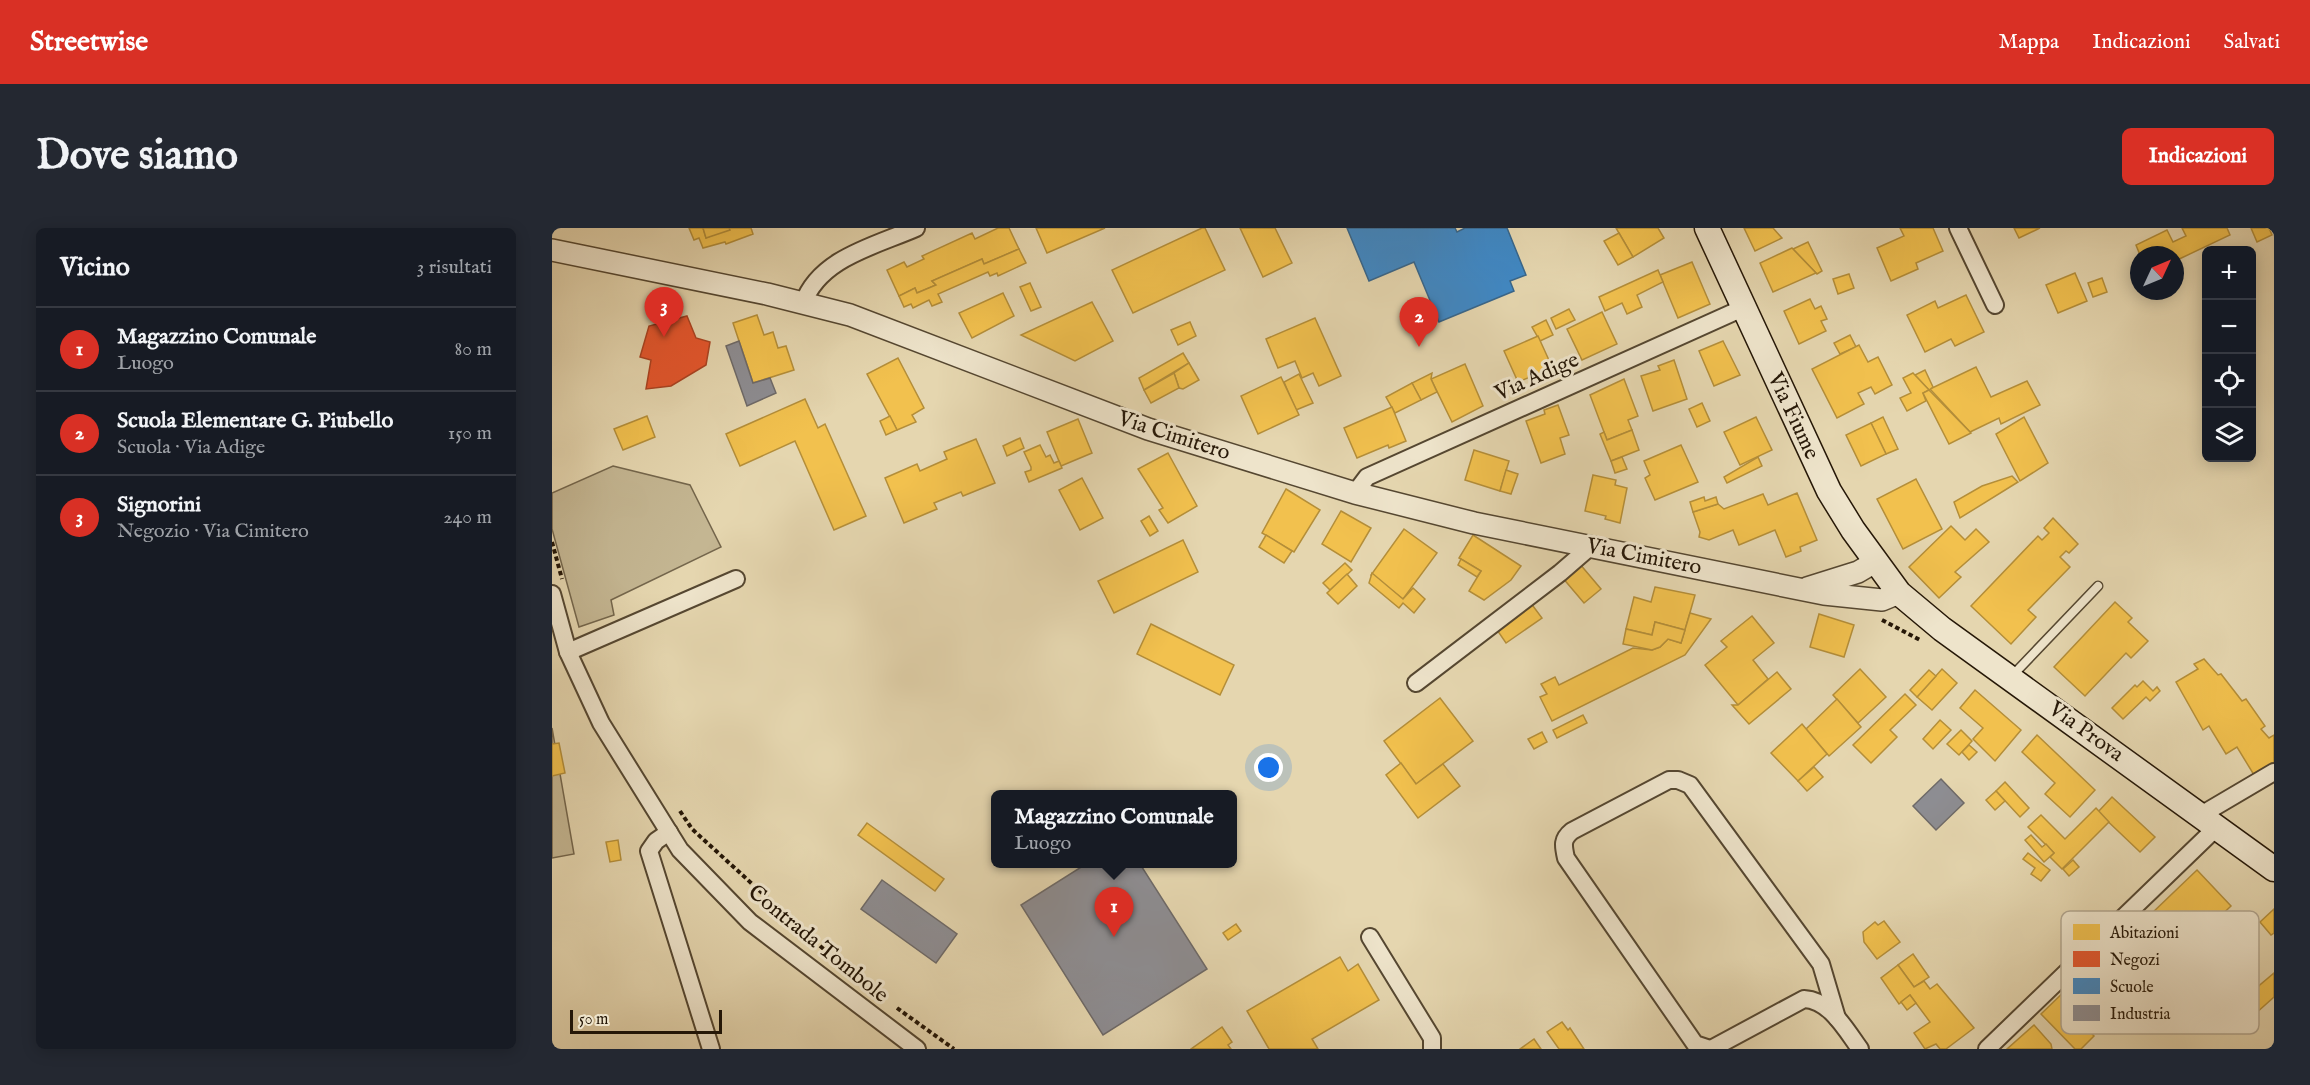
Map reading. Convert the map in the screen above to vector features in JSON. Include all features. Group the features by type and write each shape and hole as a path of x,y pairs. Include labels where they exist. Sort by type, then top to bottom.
{"main road":[{"name":"Via Fiume","path":"1707,228 1829,490 1875,562 1899,593"},
{"name":"Via Prova","path":"1899,593 1942,629 2274,869"}],"street":[{"path":"803,304 814,282 831,265 916,228"},
{"path":"1958,228 1995,305"},
{"name":"Via Cimitero","path":"552,250 850,315 1148,429 1355,492 1474,523 1863,599 1882,600 1899,593"},
{"name":"Via Adige","path":"1355,492 1367,477 1743,308"},
{"path":"1416,683 1560,573 1590,547"},
{"name":"Via Cimitero","path":"1807,588 1858,572 1875,562"},
{"path":"568,652 736,579"},
{"name":"Contrada Tombole","path":"558,589 568,652 601,723 680,850 750,922 917,1049"},
{"path":"2121,911 2209,821 2274,772"},
{"path":"1826,976 1820,986 1804,999 1711,1049 1695,1044 1566,858 1563,845 1565,837 1572,831 1669,780 1678,780 1690,785 1821,964 1826,976 1837,1018"},
{"path":"669,832 656,841 649,851 711,1049"},
{"path":"1370,937 1432,1038 1432,1049"},
{"path":"1987,1049 2061,973"},
{"path":"1804,999 1823,1006 1837,1018 1860,1049"}],"lane":[{"path":"2010,678 2098,586"}],"path":[{"path":"552,542 558,589"},
{"path":"679,810 692,830 860,982"},
{"path":"888,1002 954,1049"}],"shaded area":[{"path":"613,466 690,485 721,547 611,600 614,615 579,627 552,529 552,493"},
{"path":"552,728 574,854 552,858"}],"building: Abitazioni":[{"path":"689,228 703,228 706,238 729,228 751,228 753,234 726,244 725,242 703,248 699,238 694,240"},
{"path":"703,228 729,228 730,230 706,238"},
{"path":"998,228 1009,228 1019,249 984,264 982,259 932,281 936,285 917,293 915,288 899,296 887,270 904,262 907,267 924,259 922,256 972,233 975,239"},
{"path":"1036,228 1105,228 1047,253"},
{"path":"1205,228 1225,270 1133,313 1112,270"},
{"path":"1240,228 1275,228 1292,263 1263,277"},
{"path":"1616,228 1658,228 1664,238 1633,257"},
{"path":"1744,228 1773,228 1782,238 1755,251"},
{"path":"1900,228 1933,228 1943,251 1916,263 1918,269 1891,281 1877,248 1904,236"},
{"path":"2014,228 2040,228 2019,238"},
{"path":"2182,228 2227,228 2230,235 2202,246 2202,248 2184,257 2184,246 2136,245 2167,230 2173,242 2186,236"},
{"path":"2251,228 2269,228 2272,235 2257,242"},
{"path":"1619,233 1633,257 1618,265 1604,241"},
{"path":"1808,242 1822,271 1817,274 1793,249"},
{"path":"1792,248 1816,273 1773,292 1760,263"},
{"path":"1019,249 1026,263 998,276 997,273 990,276 988,272 938,294 942,302 932,306 929,300 913,308 911,304 904,307 899,296 915,288 917,293 936,285 932,281 982,259 984,264"},
{"path":"1692,262 1710,304 1678,318 1660,275"},
{"path":"1658,270 1663,282 1637,295 1642,307 1627,314 1622,303 1605,311 1599,297"},
{"path":"2075,273 2087,301 2058,313 2046,285"},
{"path":"1849,274 1854,288 1838,294 1833,279"},
{"path":"2102,278 2107,292 2093,297 2088,283"},
{"path":"1030,283 1041,307 1031,311 1020,287"},
{"path":"1003,293 1014,316 972,338 959,313"},
{"path":"1966,295 1984,332 1955,346 1951,339 1925,352 1907,315 1935,301 1938,308"},
{"path":"1810,299 1815,309 1821,306 1827,319 1821,321 1826,331 1799,344 1784,311"},
{"path":"1092,302 1113,341 1075,361 1021,335"},
{"path":"1569,309 1575,320 1556,329 1551,318"},
{"path":"1602,312 1617,344 1582,360 1567,329"},
{"path":"757,315 764,335 773,332 778,348 786,346 794,370 753,383 733,323"},
{"path":"1315,318 1341,376 1319,386 1313,373 1302,378 1295,361 1278,368 1266,339"},
{"path":"1546,320 1553,335 1540,341 1532,327"},
{"path":"1190,322 1196,336 1178,345 1171,330"},
{"path":"1850,335 1856,347 1840,354 1834,343"},
{"path":"1538,336 1553,369 1551,375 1542,380 1535,375 1518,382 1504,351"},
{"path":"1723,341 1740,375 1714,386 1699,351"},
{"path":"1859,345 1868,362 1878,357 1892,385 1875,394 1871,387 1858,393 1864,404 1837,418 1812,369"},
{"path":"1183,353 1189,363 1144,390 1139,378"},
{"path":"898,358 924,408 912,415 916,422 897,430 867,374"},
{"path":"1674,360 1687,399 1653,411 1641,376 1660,370 1658,366"},
{"path":"1189,363 1199,380 1183,389 1179,388 1174,373"},
{"path":"1465,364 1483,406 1452,422 1431,379"},
{"path":"1976,367 1991,397 2027,381 2040,405 2001,424 1999,418 1970,432 1930,389"},
{"path":"1925,370 1933,387 1929,390 1915,375"},
{"path":"1174,373 1179,388 1151,403 1144,390"},
{"path":"1432,373 1431,379 1437,392 1421,400 1412,383"},
{"path":"1913,373 1929,390 1923,393 1926,401 1907,411 1900,398 1911,393 1903,378"},
{"path":"1299,374 1313,403 1296,410 1284,382"},
{"path":"1281,377 1299,415 1258,434 1241,396"},
{"path":"1624,379 1638,416 1628,420 1632,430 1607,440 1590,395"},
{"path":"1412,383 1421,400 1395,413 1386,397"},
{"path":"1929,390 1971,433 1949,444 1923,393"},
{"path":"805,399 818,428 825,424 866,516 834,530 795,441 740,466 726,434"},
{"path":"1702,403 1710,421 1697,427 1689,409"},
{"path":"1558,405 1569,435 1560,438 1565,454 1541,463 1526,421 1545,414 1544,410"},
{"path":"1392,407 1406,441 1389,448 1388,445 1357,458 1344,428"},
{"path":"647,416 655,437 623,450 614,429"},
{"path":"890,416 897,430 886,435 880,421"},
{"path":"1756,417 1772,450 1740,465 1724,432"},
{"path":"1883,417 1898,449 1886,454 1871,423"},
{"path":"2024,417 2048,463 2020,481 1996,434"},
{"path":"1078,419 1092,453 1061,466 1047,432"},
{"path":"1871,423 1886,454 1861,466 1846,435"},
{"path":"1632,430 1639,450 1611,461 1600,434 1604,432 1607,440"},
{"path":"1020,438 1024,448 1007,456 1003,446"},
{"path":"976,439 995,483 963,496 961,492 934,503 937,509 904,523 885,478 917,464 920,471 947,459 944,452"},
{"path":"1040,445 1046,457 1050,455 1054,463 1059,461 1062,468 1029,482 1025,472 1031,470 1031,467 1024,452"},
{"path":"1681,445 1698,482 1655,500 1645,478 1650,475 1644,461"},
{"path":"1474,450 1509,461 1500,491 1465,480"},
{"path":"1168,453 1197,506 1168,523 1159,510 1163,508 1138,469"},
{"path":"1622,457 1627,469 1615,473 1611,461"},
{"path":"1758,457 1762,466 1727,483 1724,477"},
{"path":"1506,470 1518,474 1511,494 1500,491"},
{"path":"1593,475 1616,480 1615,485 1627,488 1620,523 1605,519 1606,516 1585,511"},
{"path":"2012,476 2018,482 1960,518 1954,502 1982,486"},
{"path":"1082,478 1103,518 1080,530 1059,490"},
{"path":"1916,479 1942,529 1903,549 1877,499"},
{"path":"1286,489 1320,510 1294,552 1262,533"},
{"path":"1797,493 1817,540 1800,547 1801,551 1786,557 1775,530 1739,545 1733,530 1709,540 1699,537 1700,532 1693,512 1718,504 1724,509 1763,494 1768,505"},
{"path":"1704,497 1705,501 1716,497 1718,504 1693,512 1690,502"},
{"path":"1341,511 1371,528 1351,562 1322,544"},
{"path":"1149,516 1158,531 1150,536 1141,521"},
{"path":"2053,518 2078,544 2069,553 2066,551 2060,557 2070,567 2028,610 2036,617 2011,644 1971,606 2038,536 2042,540 2049,533 2044,528"},
{"path":"1951,526 1965,540 1976,529 1989,542 1955,572 1961,577 1939,598 1909,567"},
{"path":"1404,529 1437,553 1403,599 1371,575"},
{"path":"1266,535 1292,551 1284,563 1259,547"},
{"path":"1473,535 1521,566 1511,580 1484,600 1469,591 1481,571 1459,558"},
{"path":"1183,540 1198,572 1114,613 1098,581"},
{"path":"1461,559 1481,571 1477,577 1458,565"},
{"path":"1345,563 1352,570 1330,590 1323,583"},
{"path":"1579,563 1601,589 1584,603 1562,577"},
{"path":"1372,573 1403,599 1413,588 1425,599 1414,613 1403,603 1399,608 1369,583"},
{"path":"1347,574 1357,586 1338,604 1327,593"},
{"path":"1655,587 1695,595 1685,630 1655,622 1652,635 1626,629 1634,597 1651,602"},
{"path":"1530,602 1542,618 1506,643 1495,627"},
{"path":"2115,602 2132,618 2128,622 2148,641 2131,658 2126,653 2085,696 2054,667"},
{"path":"1690,613 1711,619 1685,655 1552,721 1540,697 1547,694 1541,684 1555,677 1559,685 1633,648 1652,650 1660,647 1668,639 1681,643"},
{"path":"1819,614 1854,625 1844,657 1810,647"},
{"path":"1752,616 1774,643 1753,660 1768,679 1738,705 1705,665 1727,647 1721,641"},
{"path":"1655,622 1685,630 1681,643 1668,639 1660,647 1652,650 1623,644 1626,629 1652,635"},
{"path":"1151,624 1234,665 1220,695 1137,654"},
{"path":"2204,659 2218,675 2221,674 2242,701 2246,699 2265,726 2261,729 2269,738 2274,735 2274,764 2254,775 2237,747 2226,754 2209,726 2203,730 2176,682 2198,669 2194,664"},
{"path":"1860,669 1886,697 1858,723 1833,695"},
{"path":"1942,669 1957,683 1932,710 1917,697"},
{"path":"1929,670 1936,676 1917,697 1910,690"},
{"path":"1777,672 1791,689 1749,724 1732,705 1738,705"},
{"path":"2143,681 2153,691 2157,687 2160,691 2150,701 2146,697 2123,719 2112,708 2135,685 2137,687"},
{"path":"1975,690 2021,730 1995,761 1973,739 1983,728 1960,708"},
{"path":"1905,694 1916,705 1890,730 1897,737 1871,763 1853,745"},
{"path":"1440,698 1473,741 1416,784 1384,741"},
{"path":"1837,699 1861,727 1829,756 1806,729"},
{"path":"1583,715 1587,723 1557,738 1553,730"},
{"path":"1940,720 1951,730 1933,749 1923,739"},
{"path":"1802,724 1827,754 1798,781 1771,753"},
{"path":"1961,730 1972,741 1959,755 1947,744"},
{"path":"1542,732 1547,742 1534,749 1528,739"},
{"path":"2037,735 2095,790 2070,817 2045,794 2055,783 2022,752"},
{"path":"559,743 565,773 552,776 552,744"},
{"path":"1969,745 1977,752 1969,760 1962,752"},
{"path":"1401,763 1416,784 1443,764 1460,786 1418,818 1386,775"},
{"path":"1814,767 1823,777 1807,791 1798,781"},
{"path":"2005,782 2029,808 2020,817 1996,791"},
{"path":"1996,791 2005,801 1995,810 1986,800"},
{"path":"2112,797 2155,837 2140,852 2098,812"},
{"path":"2096,808 2109,822 2062,869 2050,857 2054,853 2028,827 2041,815 2065,839"},
{"path":"867,823 944,879 935,891 858,835"},
{"path":"2031,835 2042,847 2046,844 2054,853 2044,862 2025,840"},
{"path":"618,840 621,860 610,862 606,842"},
{"path":"2028,853 2050,870 2041,881 2031,874 2035,868 2023,859"},
{"path":"2073,860 2079,867 2069,876 2063,869"},
{"path":"2197,870 2231,906 2226,911 2154,911"},
{"path":"2274,909 2274,933 2271,935 2260,922"},
{"path":"1884,921 1900,942 1877,959 1864,942 1863,932 1875,922 1878,925"},
{"path":"1236,924 1241,931 1228,940 1223,933"},
{"path":"1913,954 1929,977 1914,987 1898,965"},
{"path":"1340,957 1348,971 1358,964 1379,1000 1312,1039 1318,1049 1269,1049 1247,1011"},
{"path":"1898,965 1914,987 1924,981 1930,989 1937,984 1974,1028 1946,1049 1940,1049 1936,1044 1925,1049 1914,1033 1930,1022 1910,995 1899,1004 1881,978"},
{"path":"2274,973 2274,997 2259,1010 2259,986"},
{"path":"1910,995 1916,1003 1907,1010 1901,1002"},
{"path":"2061,995 2061,1034 2092,1034 2094,1036 2081,1049 2075,1049 2041,1014"},
{"path":"1562,1022 1568,1030 1570,1028 1584,1049 1559,1049 1547,1032"},
{"path":"2034,1025 2051,1044 2052,1049 2007,1049"},
{"path":"1222,1027 1232,1042 1228,1045 1231,1049 1191,1049"},
{"path":"1534,1039 1541,1049 1520,1049"}],"building: Negozi":[{"path":"687,316 696,338 710,342 706,365 671,386 646,389 651,360 640,357 649,326"}],"building: Scuole":[{"path":"1347,228 1455,228 1457,232 1465,228 1507,228 1526,275 1510,281 1514,291 1439,322 1414,262 1369,281"}],"building: Industria":[{"path":"739,341 753,383 770,378 776,393 747,406 726,346"},
{"path":"1941,779 1964,803 1936,830 1913,806"},
{"path":"1080,868 1143,868 1207,969 1103,1035 1021,905"},
{"path":"882,880 957,934 936,963 861,909"}],"place":[{"name":"Signorini","path":"664,337"},
{"name":"Scuola Elementare G. Piubello","path":"1419,347"},
{"name":"Magazzino Comunale","path":"1114,937"}]}
